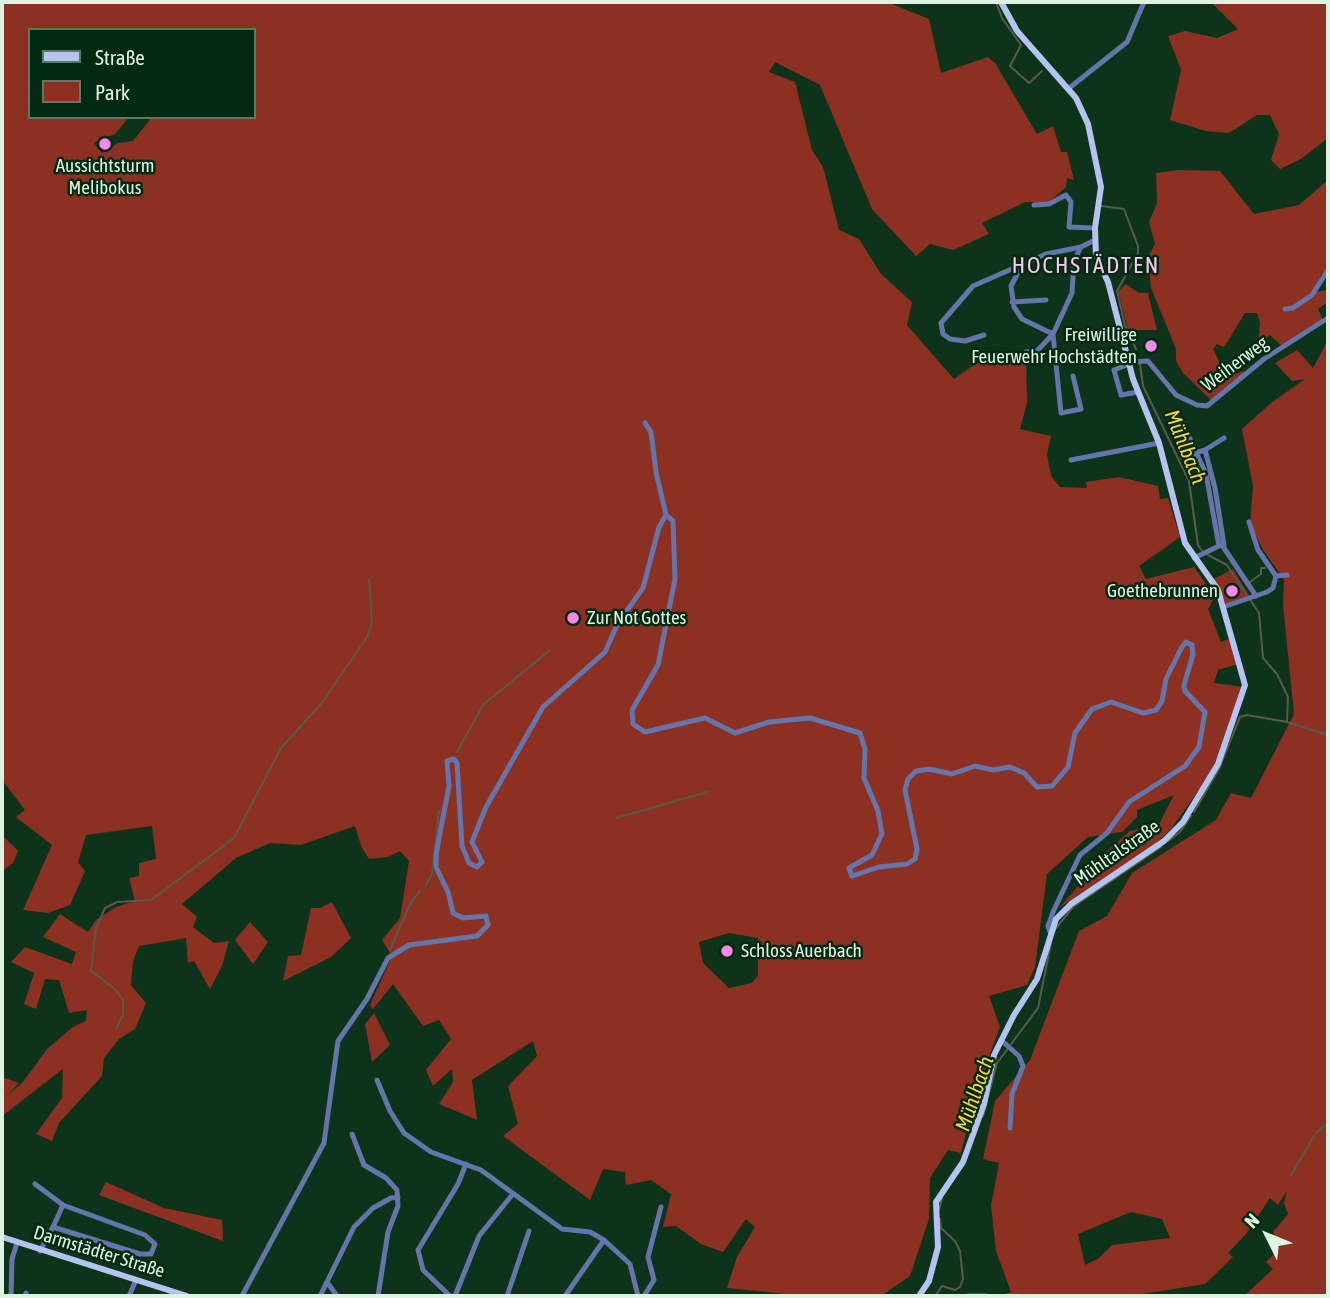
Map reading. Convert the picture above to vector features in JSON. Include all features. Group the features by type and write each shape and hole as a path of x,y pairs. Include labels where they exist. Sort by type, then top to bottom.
{"main road":[{"name":"Mühltalstraße","path":"919,1296 929,1281 938,1247 936,1202 962,1162 984,1104 989,1073 1037,979 1050,932 1067,907 1172,834 1183,822 1212,777 1227,744 1245,685 1216,586 1185,542 1159,443 1138,392 1108,282 1096,256 1095,228 1101,187 1088,124 1068,89 1017,31 1002,5"},
{"name":"Darmstädter Straße","path":"2,1237 187,1296"}],"street":[{"path":"1068,89 1127,42 1144,2"},
{"path":"1034,205 1049,204 1066,195 1072,202 1069,227 1095,228"},
{"path":"984,335 965,341 950,339 943,334 940,327 967,291 978,284 1024,263 1062,249 1081,247 1095,240"},
{"path":"1026,352 1038,350 1053,334 1072,293 1074,261 1081,247"},
{"path":"1024,263 1015,275 1013,302 1022,319 1053,334"},
{"path":"1008,270 1015,275"},
{"path":"1285,309 1293,308 1312,295 1328,270"},
{"path":"1013,302 1046,300"},
{"name":"Weiherweg","path":"1129,363 1150,362 1176,395 1197,405 1207,406 1264,359 1328,318"},
{"path":"1053,334 1061,413 1080,409 1073,376"},
{"path":"1129,363 1114,370 1121,395 1138,392"},
{"path":"1182,421 1202,450 1212,489 1221,545 1252,598"},
{"path":"645,423 651,432 656,472 666,515 673,521 674,589 657,665 632,710 633,724 645,732 701,718 734,733 769,722 813,718 828,726 852,730 863,738 864,778 878,811 882,834 872,855 849,868 850,874 858,876 875,868 907,864 915,859 917,849 905,790 908,779 916,771 926,768 952,774 978,766 993,770 1013,767 1024,773 1037,787 1049,788 1061,779 1068,767 1075,733 1089,713 1107,702 1143,713 1156,710 1162,701 1167,678 1182,647 1186,642 1191,643 1193,654 1184,685 1185,691 1205,710 1205,729 1199,747 1185,766 1167,775 1148,792 1129,802 1107,833 1083,852 1053,912 1048,926 1050,932"},
{"path":"1182,457 1224,438"},
{"path":"1071,460 1159,443"},
{"path":"242,1296 324,1143 338,1041 367,999 388,958 409,945 477,936 488,925 486,916 463,918 454,914 438,871 436,854 448,793 446,763 452,759 458,768 462,846 469,863 478,866 481,860 472,842 486,807 539,713 605,652 618,623 643,588 659,527 666,515"},
{"path":"1223,607 1273,588 1276,576 1258,550 1249,522"},
{"path":"1194,558 1221,545"},
{"path":"1276,576 1287,575"},
{"path":"1003,1042 1012,1049 1023,1066 1012,1094 1010,1128"},
{"path":"377,1080 390,1111 404,1133 431,1152 466,1164 495,1180 562,1229 590,1232 604,1240 630,1264 638,1296"},
{"path":"352,1134 365,1165 393,1182 398,1197 388,1232 378,1296"},
{"path":"466,1164 458,1184 418,1250 422,1270 453,1296 479,1236 512,1195"},
{"path":"35,1184 64,1205 145,1235 154,1241 151,1254 140,1254 53,1227"},
{"path":"320,1296 354,1227 373,1208 398,1197"},
{"path":"40,1251 64,1205"},
{"path":"644,1296 654,1280 648,1257 661,1207"},
{"path":"506,1296 530,1231"},
{"path":"565,1296 604,1240"},
{"path":"10,1296 12,1259 17,1243"},
{"path":"129,1296 136,1280"},
{"path":"327,1282 337,1296"},
{"path":"968,1296 986,1296"}],"green space":[{"path":"2,2 887,2 929,19 941,73 988,57 995,63 1037,134 1053,126 1061,152 1067,152 1074,180 1067,178 1066,187 1048,203 1025,202 982,223 989,234 953,250 930,244 916,256 872,209 820,85 775,62 769,72 795,82 812,150 823,167 839,230 859,239 881,274 912,302 907,325 954,379 975,364 1026,353 1027,403 1020,429 1051,436 1047,454 1051,476 1060,487 1087,488 1086,482 1119,477 1158,486 1160,499 1168,498 1180,537 1139,566 1146,579 1194,567 1215,597 1208,609 1221,642 1229,639 1238,664 1218,670 1214,683 1243,687 1225,744 1204,783 1171,829 1153,846 1059,908 1086,877 1089,867 1130,831 1139,829 1142,835 1157,828 1174,795 1137,810 1137,817 1122,832 1088,837 1047,874 1035,967 1027,985 989,996 1000,1027 988,1059 979,1106 966,1133 961,1153 948,1150 930,1178 929,1219 910,1276 881,1296 805,1296 727,1288 737,1257 755,1227 746,1219 723,1252 701,1244 676,1226 663,1227 671,1194 651,1180 626,1185 625,1172 603,1169 590,1200 503,1136 518,1124 508,1086 537,1056 533,1041 472,1080 477,1120 439,1104 453,1082 452,1069 433,1086 426,1070 451,1039 439,1020 423,1026 393,984 373,1009 370,1005 392,956 382,940 400,918 409,861 400,851 388,857 369,859 361,846 355,826 301,845 270,843 236,858 182,904 197,917 193,927 214,943 229,941 222,966 210,989 194,961 188,963 186,938 139,946 133,961 131,985 146,1003 135,1029 119,1039 104,1058 102,1076 59,1123 52,1141 36,1134 62,1098 63,1069 2,1116 2,1077 19,1083 5,1097 23,1082 47,1049 73,1027 86,1021 87,1010 69,1013 59,980 45,979 36,1009 24,1004 34,973 11,962 25,947 72,964 76,952 43,937 60,914 88,932 96,920 116,907 135,901 129,878 139,876 139,863 156,859 152,826 86,835 78,862 85,871 70,905 48,913 23,910 52,845 16,817 25,810 2,780","holes":["729,933 758,938 758,975 752,983 729,988 703,963 699,942"]},
{"path":"1211,2 1328,2 1328,138 1301,159 1280,169 1271,160 1279,134 1270,115 1257,115 1229,133 1206,131 1170,120 1181,70 1168,36 1185,31 1217,38 1238,29"},
{"path":"1179,170 1220,171 1254,214 1299,205 1328,180 1328,269 1321,275 1315,292 1328,290 1328,302 1318,309 1323,320 1282,346 1270,335 1258,347 1260,323 1257,313 1245,313 1224,347 1217,344 1213,349 1227,378 1243,371 1244,373 1211,400 1183,373 1176,361 1176,349 1151,288 1148,257 1155,244 1149,222 1157,203 1156,173"},
{"path":"1126,284 1139,293 1148,293 1157,330 1128,330 1118,291"},
{"path":"1328,340 1328,1296 1244,1296 1273,1269 1266,1262 1275,1253 1272,1249 1281,1246 1273,1232 1288,1214 1284,1203 1287,1191 1278,1205 1270,1198 1246,1234 1228,1253 1233,1257 1205,1284 1130,1296 999,1296 1011,1292 996,1251 991,1205 999,1163 983,1159 995,1101 1030,1060 1079,931 1107,916 1132,873 1216,820 1231,793 1251,798 1294,714 1283,605 1284,580 1262,548 1250,523 1253,486 1242,429 1271,403 1305,379 1292,381 1275,363 1297,350 1313,368","holes":["1131,1212 1162,1219 1170,1238 1112,1245 1099,1258 1085,1265 1078,1234"]},
{"path":"1233,569 1249,596 1226,604 1214,579"},
{"path":"2,835 18,851 13,863 2,871"},
{"path":"332,902 351,938 331,957 283,981 288,956 301,955 311,908 320,908"},
{"path":"250,922 268,942 253,964 235,940"},
{"path":"374,1013 390,1045 372,1062 365,1024"},
{"path":"106,1182 164,1208 222,1220 223,1241 99,1195"}],"waterway":[{"name":"Mühlbach","path":"996,2 1002,18 1021,45 1010,66 1029,83 1042,71"},
{"name":"Mühlbach","path":"1101,206 1124,209 1138,246 1138,253 1117,291 1125,326 1136,349"},
{"name":"Mühlbach","path":"1140,364 1143,386 1189,481 1198,545 1203,552"},
{"name":"Mühlbach","path":"1194,812 1219,769 1240,717 1247,715 1287,722 1288,697 1277,674 1263,658 1259,613 1227,565 1208,555"},
{"path":"1250,582 1261,574 1261,568 1265,568"},
{"path":"116,1029 123,1014 123,1000 115,989 91,971 96,928 105,908 117,902 151,900 234,838 281,748 321,704 367,637 372,623 369,579"},
{"path":"457,752 483,705 550,650"},
{"name":"Mühlbach","path":"1287,722 1325,734"},
{"path":"616,818 707,792"},
{"path":"426,885 432,874 439,811"},
{"name":"Mühlbach","path":"1168,841 1180,832 1191,816"},
{"name":"Mühlbach","path":"1056,928 1073,907 1161,847"},
{"path":"390,950 411,902 420,891"},
{"name":"Mühlbach","path":"983,1116 997,1063 1038,1008 1051,943"},
{"path":"1316,1133 1326,1125"},
{"path":"1291,1175 1314,1136"},
{"name":"Mühlbach","path":"939,1210 942,1198"},
{"name":"Mühlbach","path":"935,1296 942,1286 955,1290 960,1287 963,1279 960,1251 955,1241 941,1228 940,1219"}],"place":[{"name":"Aussichtsturm Melibokus","path":"105,144"},
{"name":"Freiwillige Feuerwehr Hochstädten","path":"1151,346"},
{"name":"Goethebrunnen","path":"1232,591"},
{"name":"Zur Not Gottes","path":"573,618"},
{"name":"Schloss Auerbach","path":"727,951"}],"district":[{"name":"HOCHSTÄDTEN","path":"1086,266"}]}
